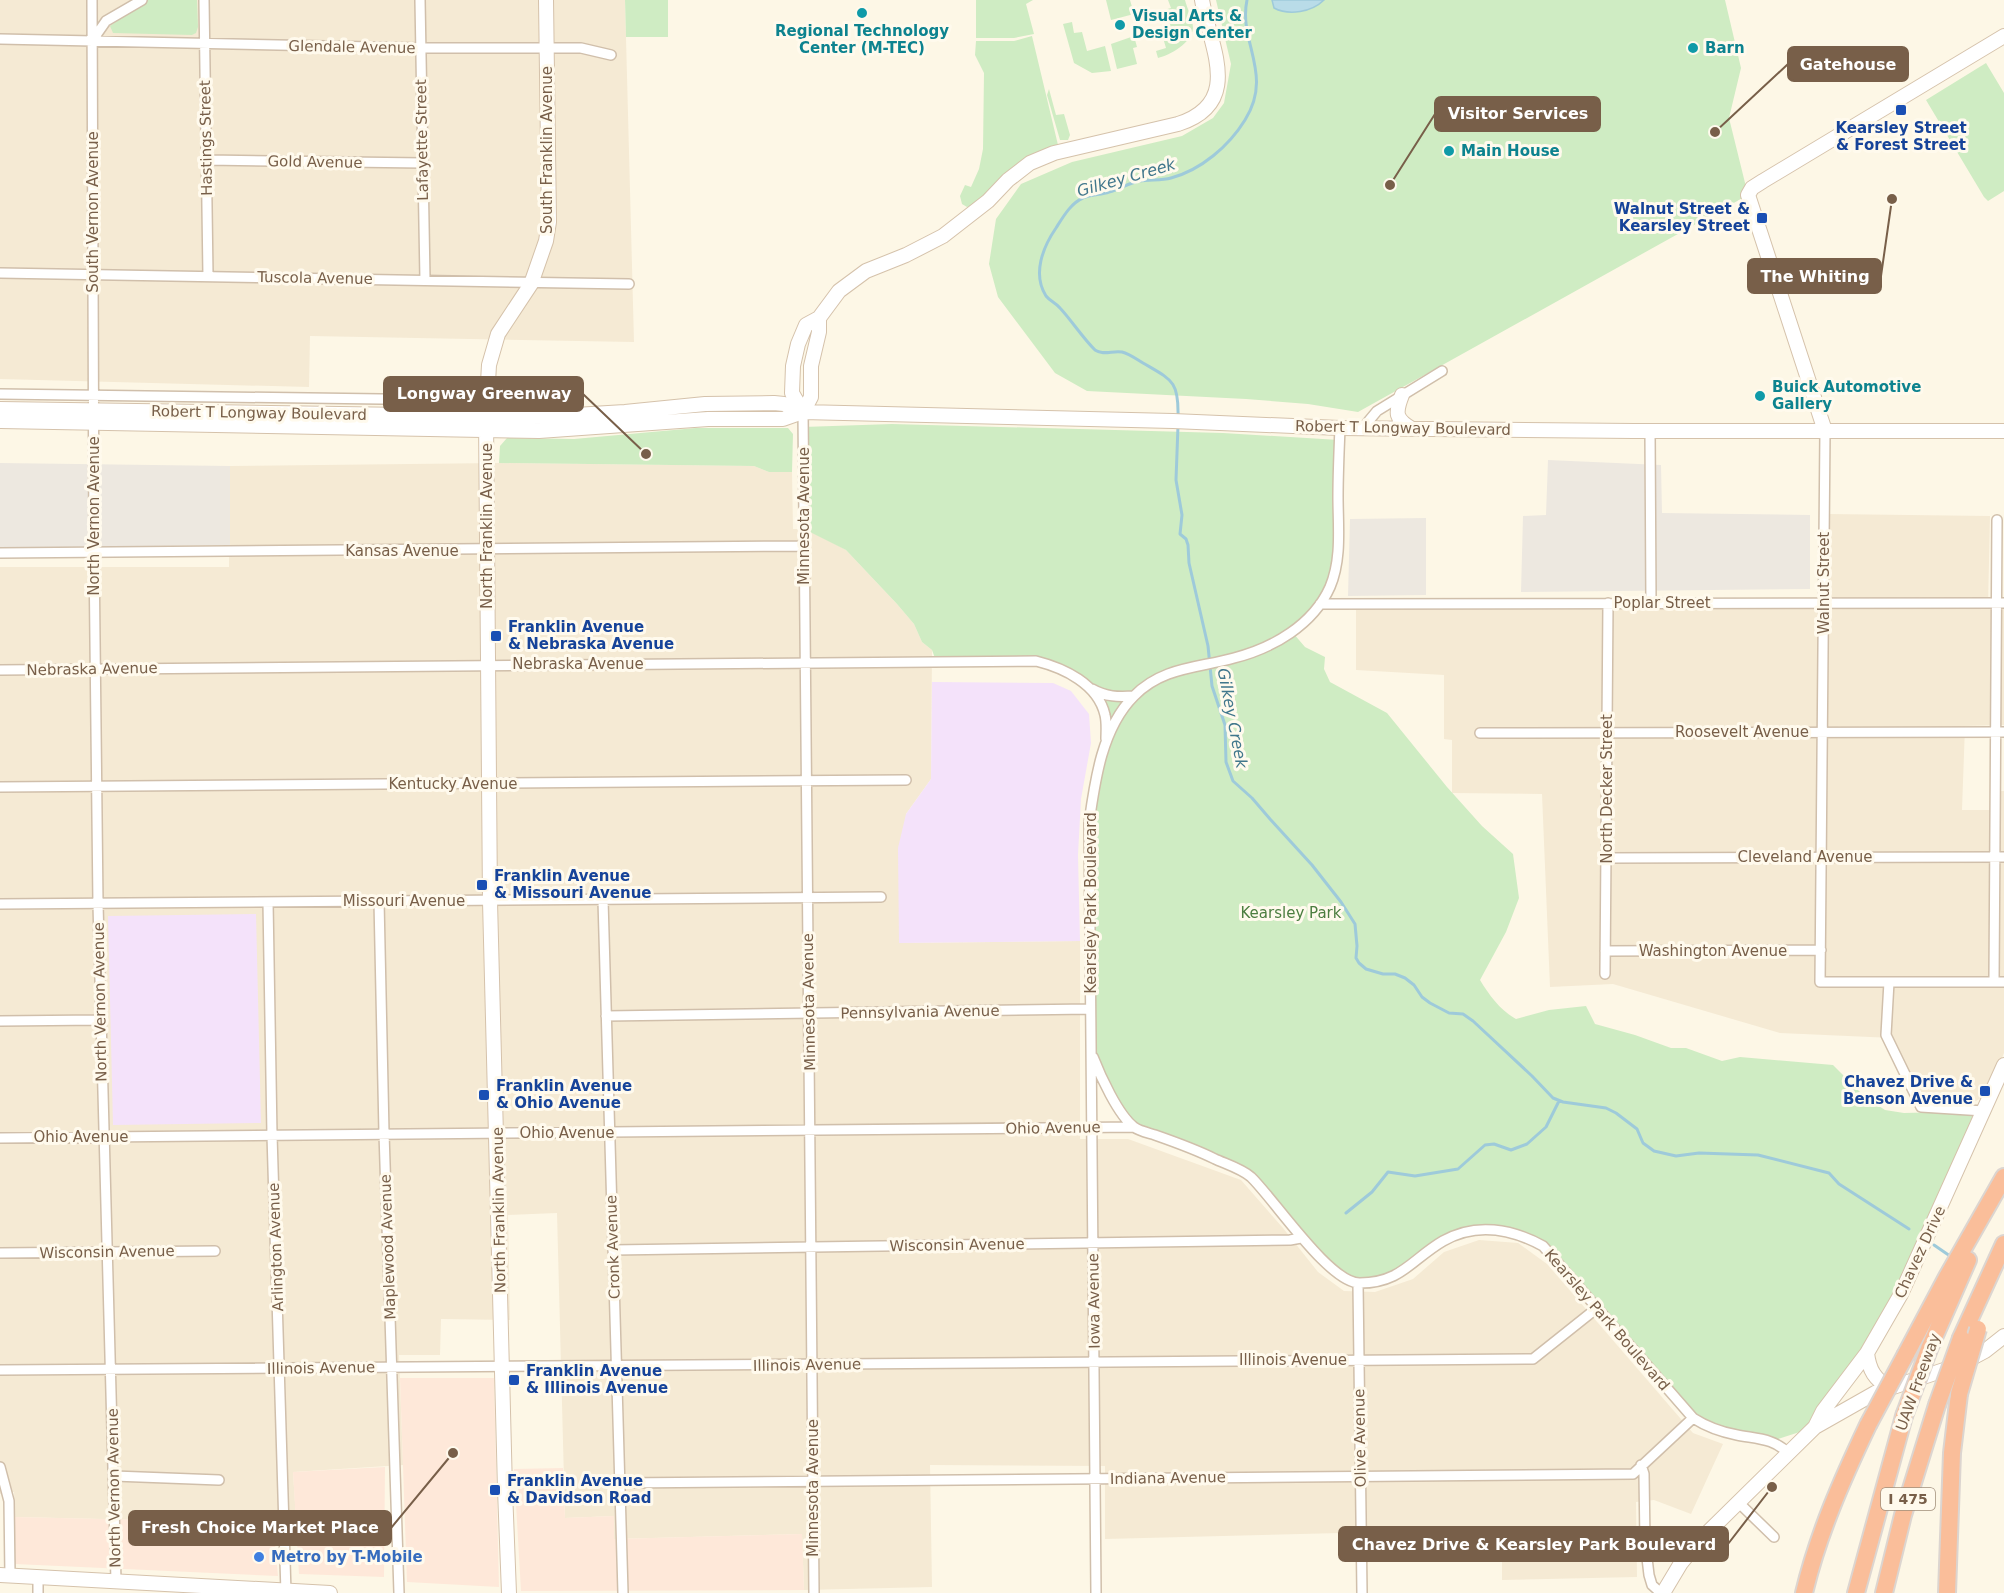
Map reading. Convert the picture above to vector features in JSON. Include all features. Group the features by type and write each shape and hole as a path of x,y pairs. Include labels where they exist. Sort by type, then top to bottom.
{"highway":[{"name":"UAW Freeway","path":"1856,1593 1904,1416 1929,1349 2004,1179"},
{"path":"1804,1593 1826,1519 1868,1425 1947,1277 2004,1179"},
{"name":"UAW Freeway","path":"1884,1593 1903,1515 1937,1405 1961,1338 2004,1245"},
{"path":"1947,1593 1952,1453 1959,1394 2004,1245"}],"street":[{"name":"South Vernon Avenue","path":"92,0 93,417"},
{"path":"92,41 106,21 142,0"},
{"name":"Hastings Street","path":"204,0 208,276"},
{"name":"Lafayette Street","path":"420,0 425,280"},
{"name":"South Franklin Avenue","path":"487,424 489,365 498,334 531,284 546,242 549,222 546,0"},
{"path":"803,412 792,393 794,360 806,325 819,318 838,291 847,284 866,272 943,236 988,201 1013,175 1030,162 1054,153 1178,124 1197,116 1210,103 1219,80 1202,0"},
{"name":"Walnut Street","path":"1889,982 1820,982 1825,431 1748,195 1752,188 1763,181 2004,36"},
{"name":"Glendale Avenue","path":"0,39 421,48 581,48 611,55"},
{"name":"Gold Avenue","path":"207,160 423,163"},
{"name":"Tuscola Avenue","path":"0,273 629,284"},
{"path":"1362,429 1377,411 1443,371"},
{"path":"0,394 454,400 454,416"},
{"path":"1402,394 1397,415 1400,422 1412,429"},
{"name":"Robert T Longway Boulevard","path":"0,409 93,417 487,424 577,430 708,419 783,419 803,412 1362,429 2004,431"},
{"name":"Minnesota Avenue","path":"803,412 814,1593"},
{"name":"Robert T Longway Boulevard","path":"0,421 93,417 454,416 487,424"},
{"name":"North Vernon Avenue","path":"93,417 100,1020 116,1581"},
{"name":"North Franklin Avenue","path":"487,424 490,901 509,1593"},
{"name":"Kearsley Park Boulevard","path":"1090,1009 1089,823 1095,780 1106,742 1134,696 1155,679 1176,670 1234,658 1259,650 1292,633 1320,604 1329,588 1337,565 1340,428"},
{"path":"1650,431 1651,603"},
{"path":"1994,982 1999,857 2001,603 1997,520"},
{"name":"Kansas Avenue","path":"0,553 804,546"},
{"name":"North Decker Street","path":"1605,974 1608,603"},
{"name":"Poplar Street","path":"1320,604 2001,603"},
{"name":"Nebraska Avenue","path":"0,670 1036,661 1057,666 1087,686 1099,700 1105,715 1106,742"},
{"path":"1087,686 1101,694 1117,697 1134,696"},
{"name":"Roosevelt Avenue","path":"1480,734 2000,732"},
{"name":"Kentucky Avenue","path":"0,787 906,780"},
{"name":"Cleveland Avenue","path":"1606,858 1999,857"},
{"name":"Missouri Avenue","path":"0,904 881,897"},
{"name":"Cronk Avenue","path":"603,900 623,1593"},
{"name":"Maplewood Avenue","path":"379,901 399,1593"},
{"name":"Arlington Avenue","path":"268,902 272,1135 286,1592"},
{"name":"Washington Avenue","path":"1605,951 1821,950"},
{"path":"1984,1111 1921,1107 1886,1035 1889,982 2004,982"},
{"name":"Pennsylvania Avenue","path":"606,1016 1090,1009"},
{"name":"Iowa Avenue","path":"1090,1009 1096,1593"},
{"path":"0,1021 100,1020"},
{"path":"1091,1052 1116,1104 1134,1127 1197,1150 1249,1175 1270,1197 1301,1238 1342,1277 1358,1284"},
{"name":"Chavez Drive","path":"1815,1427 1823,1411 1867,1353 1901,1294 2004,1065"},
{"name":"Ohio Avenue","path":"0,1138 1134,1127"},
{"name":"Kearsley Park Boulevard","path":"1358,1284 1388,1279 1401,1273 1444,1241 1461,1233 1493,1229 1525,1236 1543,1246 1693,1418 1720,1431 1772,1441 1788,1454"},
{"name":"Wisconsin Avenue","path":"613,1250 1092,1244 1301,1238"},
{"name":"Wisconsin Avenue","path":"0,1253 214,1251"},
{"name":"Olive Avenue","path":"1358,1284 1362,1593"},
{"name":"Illinois Avenue","path":"0,1371 1533,1359 1597,1308"},
{"name":"Chavez Drive","path":"1662,1593 1688,1553 1815,1427 1863,1398 1968,1360 1985,1351 2004,1336"},
{"path":"1867,1353 1872,1373 1882,1384 1890,1388"},
{"name":"Indiana Avenue","path":"621,1483 1632,1474 1693,1418"},
{"path":"1641,1466 1644,1474 1645,1541 1649,1575 1652,1585 1662,1593"},
{"path":"0,1467 9,1501 5,1575 116,1581 166,1589 330,1593"},
{"path":"114,1476 219,1480"},
{"path":"1739,1503 1774,1537"},
{"path":"38,1577 38,1593"}],"shaded area":[{"path":"0,0 625,0 634,342 310,336 309,387 0,379"},
{"path":"1548,460 1661,465 1662,513 1810,515 1810,589 1521,592 1523,516 1546,515"},
{"path":"0,463 230,466 230,545 0,548"},
{"path":"499,463 754,466 769,472 792,472 793,529 814,532 846,550 897,604 914,624 922,642 932,650 931,779 906,814 900,943 1080,941 1080,1139 1128,1139 1241,1180 1318,1272 1344,1291 1375,1292 1413,1279 1444,1252 1479,1240 1518,1243 1547,1264 1693,1433 1723,1444 1691,1514 1654,1500 1636,1502 1637,1577 1502,1580 1502,1529 1105,1539 1105,1466 930,1465 932,1587 804,1590 802,1534 614,1539 614,1516 565,1518 557,1213 508,1215 510,1320 441,1319 440,1355 399,1355 403,1465 293,1472 296,1518 273,1523 15,1517 14,1492 0,1494 0,567 229,567 230,466"},
{"path":"1828,514 1990,516 1988,607 2004,608 2004,725 1965,726 1962,810 1998,810 1999,791 2004,791 2004,1053 1986,1095 1976,1101 1922,1099 1893,1038 1780,1033 1613,984 1550,987 1542,794 1452,793 1452,740 1444,739 1444,675 1356,670 1356,610 1827,609"},
{"path":"1426,518 1426,595 1348,596 1350,519"},
{"path":"932,682 1053,683 1071,691 1089,714 1091,743 1081,799 1078,855 1080,941 899,943 898,848 906,814 931,779"},
{"path":"256,914 261,1123 113,1125 108,916"},
{"path":"400,1378 494,1378 499,1587 407,1582"},
{"path":"385,1467 384,1577 299,1574 293,1472"},
{"path":"563,1468 565,1518 614,1516 614,1539 802,1534 804,1590 521,1591 514,1469"},
{"path":"15,1517 273,1523 278,1576 15,1564"}],"green space":[{"path":"147,0 197,0 198,27 196,33 192,35 113,33 110,26"},
{"path":"625,0 668,0 668,37 626,37"},
{"path":"976,0 1033,0 1026,4 1034,34 1014,38 976,38"},
{"path":"1106,0 1130,0 1134,14 1111,20"},
{"path":"1168,0 1185,0 1193,28 1185,43 1158,58 1156,51 1166,48 1161,31 1169,28 1164,10 1171,8"},
{"path":"1216,0 1725,0 1741,68 1729,118 1748,195 1358,412 1308,404 1246,399 1087,391 1055,373 998,297 989,264 996,219 1021,184 1072,162 1182,136 1213,118 1224,103 1231,64"},
{"path":"1072,22 1074,33 1082,32 1087,51 1105,46 1111,71 1092,73 1074,63 1063,24"},
{"path":"1032,36 1058,145 1020,162 985,197 967,207 962,204 960,196 965,185 971,187 979,169 983,149 984,73 975,55 976,41 1014,41"},
{"path":"1134,36 1137,47 1133,48 1137,64 1117,69 1111,44"},
{"path":"1986,63 2004,93 2004,191 1988,201 1926,100"},
{"path":"1049,89 1056,115 1064,114 1070,135 1068,140 1060,140 1047,95"},
{"name":"Kearsley Park","path":"892,424 1223,433 1339,440 1337,565 1320,604 1293,633 1305,647 1325,657 1324,669 1330,682 1387,713 1447,787 1482,826 1513,854 1519,898 1506,932 1480,980 1500,1007 1516,1019 1549,1010 1586,1006 1595,1024 1671,1048 1686,1048 1722,1061 1740,1057 1833,1065 1865,1097 1885,1110 1904,1113 1984,1111 1901,1294 1815,1427 1772,1441 1702,1424 1543,1246 1506,1231 1461,1233 1401,1273 1358,1284 1343,1277 1249,1175 1134,1127 1091,1052 1089,823 1106,742 1099,700 1057,666 936,661 932,650 922,642 914,624 846,550 804,529 803,427"},
{"path":"696,428 788,428 793,434 792,472 769,472 754,466 499,463 500,446 507,438 574,439"}],"water":[{"path":"1272,0 1324,0 1307,10 1286,12 1274,8"}],"waterway":[{"name":"Gilkey Creek","path":"1178,417 1177,396 1172,383 1167,378 1125,353 1102,353 1095,350 1060,308 1046,296 1040,279 1041,261 1051,235 1079,200 1113,191 1135,182 1167,179 1182,174 1213,156 1231,139 1245,120 1253,103 1256,88 1254,58 1247,30 1247,0"},
{"name":"Gilkey Creek","path":"1178,426 1176,480 1182,515 1180,534 1186,539 1188,545 1189,563 1208,646 1212,686 1225,725 1226,762 1233,781 1252,798 1312,865 1341,902 1355,924 1356,958 1359,963 1366,969 1405,978 1430,1003 1449,1013 1463,1014 1553,1098 1563,1102 1606,1108 1616,1113 1637,1129 1643,1143 1654,1151 1676,1156 1699,1153 1758,1155 1829,1173 1839,1184 1909,1229"},
{"path":"1346,1213 1372,1192 1388,1172 1415,1176 1458,1169 1485,1145 1494,1144 1511,1150 1527,1144 1546,1127 1559,1101"},
{"name":"Gilkey Creek","path":"1934,1245 1950,1256"}],"place":[{"name":"Regional Technology Center (M-TEC)","path":"862,13"},
{"name":"Visual Arts & Design Center","path":"1120,25"},
{"name":"Barn","path":"1693,48"},
{"name":"Kearsley Street & Forest Street","path":"1901,110"},
{"name":"Gatehouse","path":"1715,132"},
{"name":"Main House","path":"1449,151"},
{"name":"Visitor Services","path":"1390,185"},
{"name":"The Whiting","path":"1892,199"},
{"name":"Walnut Street & Kearsley Street","path":"1762,218"},
{"name":"Buick Automotive Gallery","path":"1760,396"},
{"name":"Longway Greenway","path":"646,454"},
{"name":"Franklin Avenue & Nebraska Avenue","path":"496,636"},
{"name":"Franklin Avenue & Missouri Avenue","path":"482,885"},
{"name":"Chavez Drive & Benson Avenue","path":"1985,1091"},
{"name":"Franklin Avenue & Ohio Avenue","path":"484,1095"},
{"name":"Franklin Avenue & Illinois Avenue","path":"514,1380"},
{"name":"Fresh Choice Market Place","path":"453,1453"},
{"name":"Chavez Drive & Kearsley Park Boulevard","path":"1772,1487"},
{"name":"Franklin Avenue & Davidson Road","path":"495,1490"},
{"name":"Metro by T-Mobile","path":"259,1557"}]}
